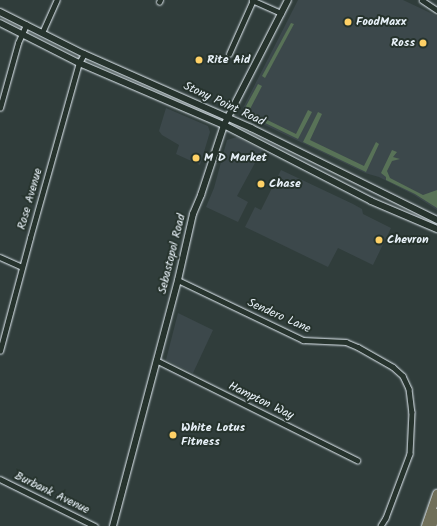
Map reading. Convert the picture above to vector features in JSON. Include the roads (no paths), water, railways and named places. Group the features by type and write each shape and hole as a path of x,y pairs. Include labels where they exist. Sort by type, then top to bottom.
{"highway":[{"path":"426,526 437,494"},
{"path":"432,526 437,513"}],"main road":[{"name":"Sebastopol Road","path":"113,526 178,280 192,214 201,195 224,125 288,0"},
{"name":"Stony Point Road","path":"0,12 84,54 163,87 228,117 437,220"},
{"name":"Stony Point Road","path":"0,23 79,62 224,125 371,201 437,229"},
{"path":"136,86 138,85 155,91 163,87"}],"street":[{"path":"42,33 57,0"},
{"path":"229,54 252,0 281,13"},
{"path":"422,0 437,10"},
{"path":"0,108 26,25"},
{"name":"Rose Avenue","path":"0,352 2,334 79,62 84,54"},
{"path":"0,257 22,267"},
{"name":"Sendero Lane","path":"178,280 303,340 346,342 358,347 393,367 403,376 409,389 412,412 410,454 386,518 381,526"},
{"name":"Hampton Way","path":"156,360 357,460"},
{"name":"Burbank Avenue","path":"0,478 96,526"}],"place":[{"name":"FoodMaxx","path":"348,22"},
{"name":"Ross","path":"423,43"},
{"name":"Rite Aid","path":"199,60"},
{"name":"M D Market","path":"196,158"},
{"name":"Chase","path":"261,184"},
{"name":"Chevron","path":"379,240"},
{"name":"White Lotus Fitness","path":"173,435"}]}
